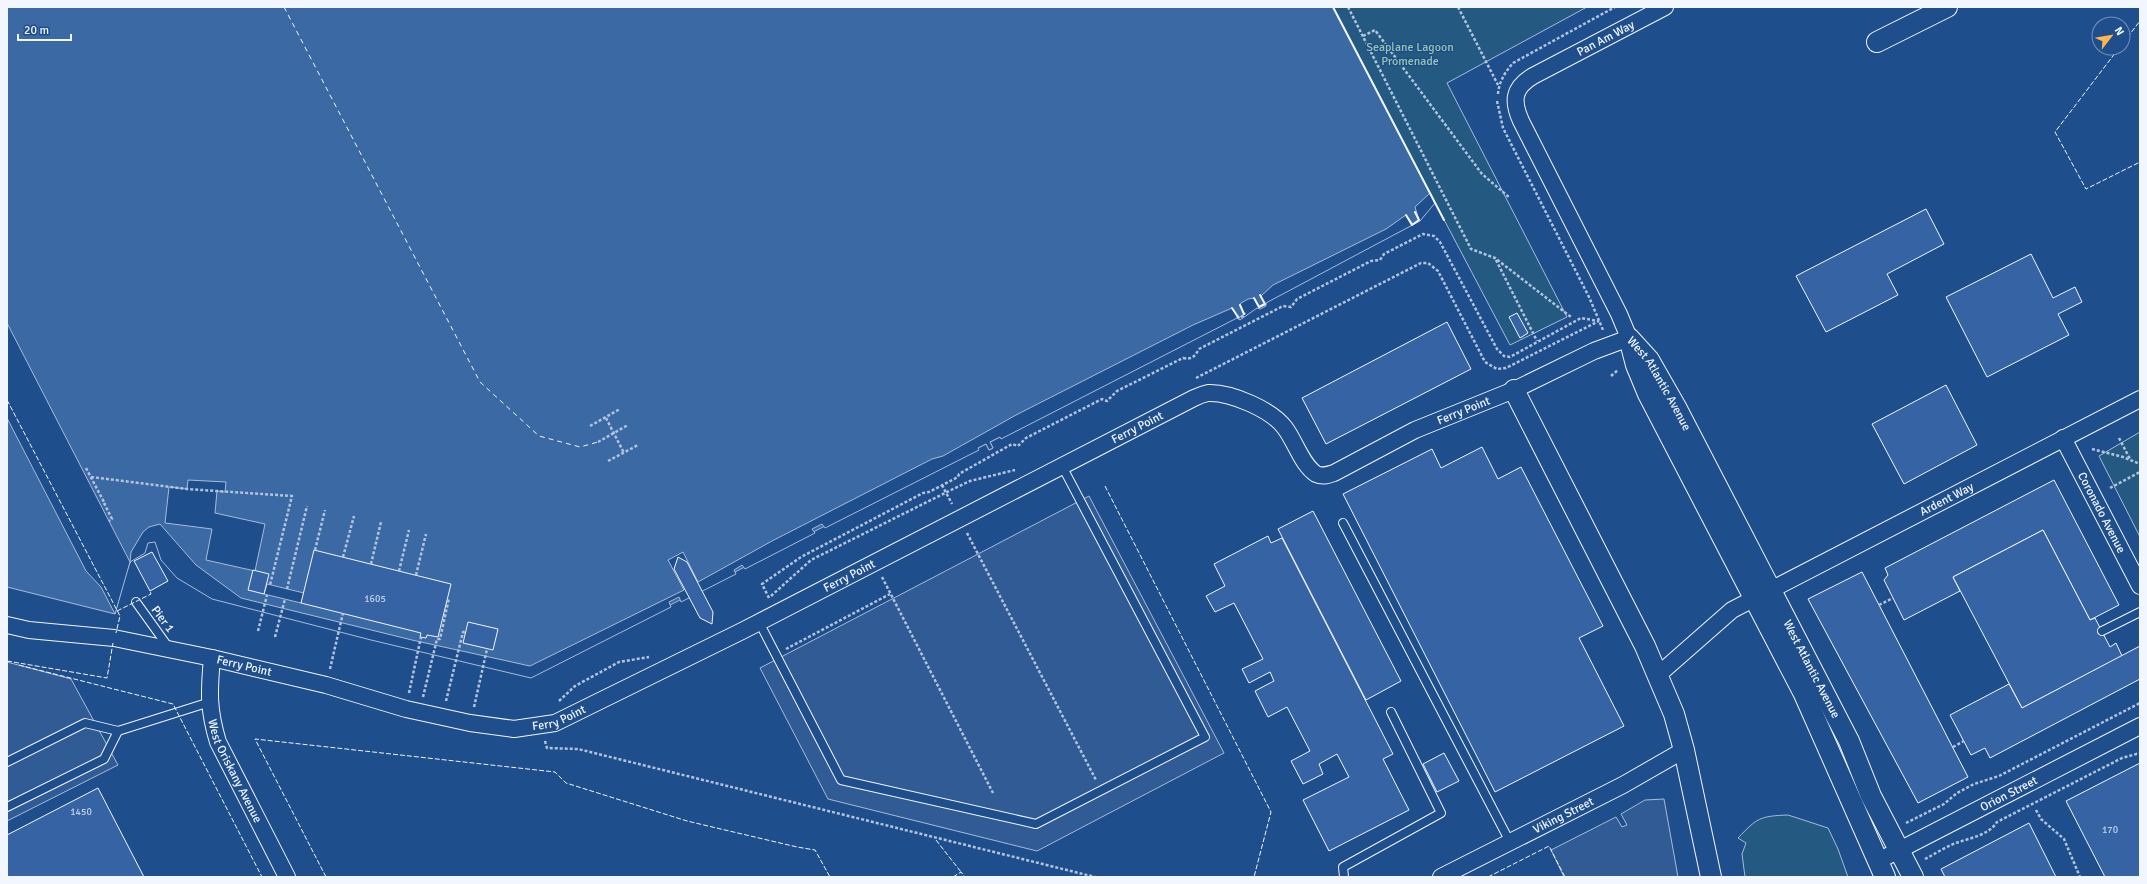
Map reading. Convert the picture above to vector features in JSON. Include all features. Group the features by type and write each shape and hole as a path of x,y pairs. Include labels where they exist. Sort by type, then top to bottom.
{"street":[{"name":"Pan Am Way","path":"1629,338 1515,108 1516,94 1521,83 1665,7"},
{"path":"1877,42 1946,7"},
{"name":"Ferry Point","path":"7,624 29,630 114,638 171,651 212,658 326,685 413,710 470,723 514,729 555,723 759,622 1194,398 1207,393 1221,394 1249,402 1268,413 1285,426 1306,463 1316,474 1325,476 1416,430 1514,390 1594,351 1629,338"},
{"name":"West Atlantic Avenue","path":"1629,338 1636,365 1648,394 1762,594 1849,741 1871,796 1898,851 1917,869"},
{"path":"1514,390 1658,675 1674,714 1684,750 1711,877"},
{"name":"Ardent Way","path":"1658,675 1726,614 2140,399"},
{"name":"Coronado Avenue","path":"2063,438 2140,586"},
{"name":"West Atlantic Avenue","path":"1762,594 1881,869"},
{"name":"West Oriskany Avenue","path":"212,658 210,702 211,718 218,742 287,877"},
{"name":"Orion Street","path":"1881,869 1898,851 2140,726"},
{"name":"Viking Street","path":"1441,877 1623,785 1684,750"}],"lane":[{"path":"759,622 841,780 1036,824 1101,791 1205,737 1062,466"},
{"path":"1343,523 1510,842"},
{"name":"Pier 1","path":"136,602 171,651"},
{"path":"2102,631 2140,612"},
{"path":"7,762 85,723 118,731 210,702"},
{"path":"1344,877 1343,867 1441,813 1391,712"},
{"path":"7,807 104,759 118,731"}],"path":[{"path":"1348,7 1471,249 1495,258 1571,317"},
{"path":"1458,7 1498,85"},
{"path":"1531,52 1615,7"},
{"path":"1363,36 1375,30 1482,174 1510,198"},
{"path":"1495,258 1538,342"},
{"path":"1237,316 1239,318 1244,313"},
{"path":"1611,376 1619,370"},
{"path":"590,426 620,410"},
{"path":"606,418 624,452"},
{"path":"598,442 628,425"},
{"path":"2119,438 2130,460"},
{"path":"608,461 638,445"},
{"path":"2092,449 2140,464"},
{"path":"86,468 105,504"},
{"path":"2110,488 2140,472"},
{"path":"91,477 187,489 292,496 270,585"},
{"path":"942,485 955,509"},
{"path":"98,490 112,519 109,521"},
{"path":"287,589 307,506"},
{"path":"315,550 325,510"},
{"path":"343,557 354,516"},
{"path":"371,564 381,522"},
{"path":"399,571 409,530"},
{"path":"967,532 1101,791"},
{"path":"416,575 426,534"},
{"path":"881,576 993,793"},
{"path":"776,654 890,594"},
{"path":"258,631 267,595"},
{"path":"413,710 432,661 437,638 440,639 449,598"},
{"path":"1879,605 1893,598"},
{"path":"275,637 284,599"},
{"path":"326,685 344,613"},
{"path":"442,716 456,665 463,632 466,633"},
{"path":"413,710 416,656 421,637"},
{"path":"470,723 487,649"},
{"path":"1905,824 1944,804 1957,793 1974,784 1999,776 2140,703"},
{"path":"1952,747 1964,741"},
{"path":"547,748 578,749 1095,877"},
{"path":"1917,869 1955,843 1969,840 1994,827 1997,822 2122,758 2140,753"},
{"path":"2036,810 2041,819 2064,839 2080,877"}],"green space":[{"name":"Seaplane Lagoon Promenade","path":"1333,7 1587,7 1447,83 1567,317 1510,345 1430,193 1419,220 1309,237 1386,108"},
{"path":"2140,432 2140,537 2099,456"},
{"path":"1788,815 1828,828 1838,849 1848,877 1745,877 1742,854 1746,843 1738,838 1750,826 1760,819 1771,816"}],"shaded area":[{"path":"7,7 1333,7 1434,201 1419,220 1412,225 1411,223 1264,302 1265,304 1259,307 1258,305 1239,318 1237,316 990,442 993,448 989,450 986,444 531,676 213,597 156,539 146,543 138,550 132,559 123,581 115,614 7,587"},
{"path":"1089,496 1224,753 1037,851 828,799 760,668"},
{"path":"7,662 71,679 118,765 7,821"},
{"path":"1664,799 1678,877 1564,877 1551,850 1616,817 1622,827 1627,825 1621,814 1645,800"}],"pier":[{"path":"1430,193 1435,203 1420,221 1266,303 1266,306 1260,309 1257,308 1240,320 1237,318 1001,439 1000,437 990,442 993,448 989,450 986,444 978,448 979,450 825,528 822,524 812,529 815,533 745,569 742,565 734,570 736,574 681,602 679,597 669,602 671,607 531,678 371,640 212,599 177,578 161,560 155,542 148,543 145,553 130,562 131,552 143,532 149,527 160,524 196,565 241,598 412,640 530,666 684,590 668,560 683,552 698,582 772,541 932,459 943,456 1016,415 1193,325 1232,308 1239,318 1244,314 1240,305 1248,299 1254,298 1259,307 1265,305 1261,296 1273,285 1386,229 1406,215 1413,224 1419,220 1415,207"},
{"path":"7,323 130,562 115,614 101,587 86,571 7,418"},
{"path":"188,480 226,482 225,492 217,491 215,513 265,524 255,571 206,560 212,529 165,523 169,487 187,489"},
{"path":"267,584 304,593 301,603 264,594"}],"building":[{"path":"1926,209 1944,244 1887,274 1898,295 1826,332 1796,276"},
{"path":"2031,254 2053,298 2075,287 2082,302 2058,314 2069,335 1987,377 1946,297"},
{"path":"1517,313 1528,333 1520,338 1509,317"},
{"path":"1447,322 1471,369 1326,444 1302,398"},
{"path":"1946,385 1977,445 1904,484 1872,424"},
{"path":"1482,447 1498,479 1521,467 1603,626 1579,638 1624,726 1495,792 1343,494 1432,449 1441,468"},
{"path":"2054,480 2119,605 2090,620 2043,530 1953,577 1960,591 1904,620 1884,580 1888,575 1885,568"},
{"path":"1313,511 1401,681 1366,700 1278,529"},
{"path":"2043,530 2090,620 2095,618 2110,647 2116,643 2122,656 2022,708 1953,577"},
{"path":"1268,536 1271,543 1282,538 1393,754 1383,759 1409,810 1329,851 1303,800 1349,777 1337,754 1319,764 1323,774 1303,784 1291,761 1310,751 1287,707 1268,717 1255,691 1274,681 1270,672 1249,683 1242,669 1263,659 1234,603 1215,612 1206,596 1225,586 1214,564"},
{"path":"314,550 451,584 438,637 427,635 426,638 420,637 421,633 301,603"},
{"path":"152,552 168,581 150,591 134,561"},
{"path":"678,557 687,562 713,612 712,624 700,618 674,569"},
{"path":"253,570 269,574 264,594 248,590"},
{"path":"1862,572 1968,777 1918,803 1808,599"},
{"path":"468,622 498,629 493,650 463,643"},
{"path":"2140,646 2140,679 1990,758 1985,748 1971,755 1950,715 2009,684 2022,708"},
{"path":"1444,753 1459,781 1437,792 1423,764"},
{"path":"2140,763 2140,877 2105,877 2066,801"},
{"path":"98,788 144,877 7,877 7,835"},
{"path":"2029,823 2056,877 1945,877 1941,869"}],"ferry route":[{"path":"284,7 480,382 539,436 580,447 598,442"}],"fence":[{"path":"2131,33 2140,21"},
{"path":"2113,56 2055,132 2086,189 2140,162"},
{"path":"7,400 120,616 116,633"},
{"path":"1105,486 1271,812 1254,877"},
{"path":"117,611 151,594 150,591"},
{"path":"7,661 107,678 113,643"},
{"path":"19,665 173,704 262,877"},
{"path":"326,877 255,739 555,772 566,783 687,821 815,850 830,877"},
{"path":"936,840 961,872"},
{"path":"1488,877 1549,846 1565,877"},
{"path":"953,877 961,872 965,877"}],"wall":[{"path":"1333,7 1444,220"},
{"path":"1406,215 1412,225 1419,220 1415,212"},
{"path":"1254,298 1259,307 1265,304 1260,295"},
{"path":"1240,305 1244,314"},
{"path":"1232,308 1238,317"}]}
